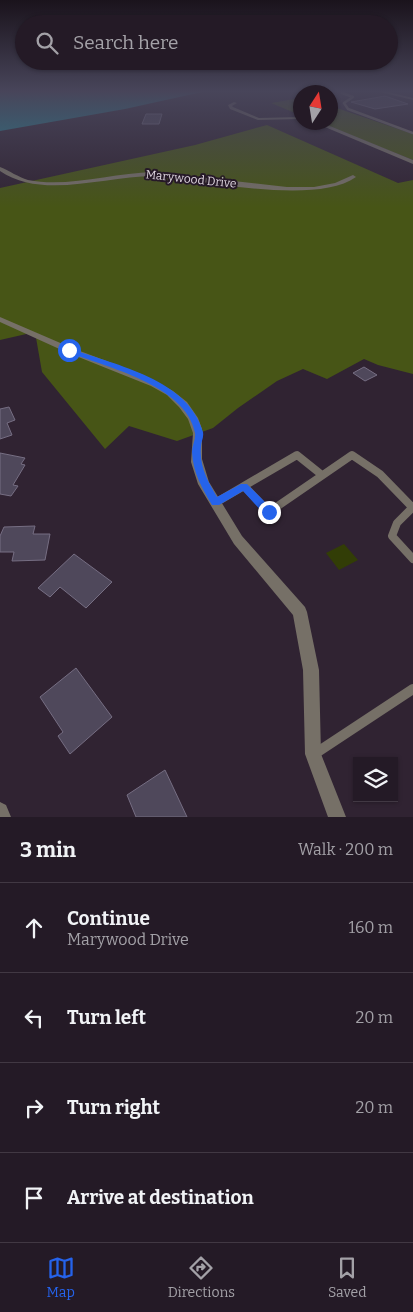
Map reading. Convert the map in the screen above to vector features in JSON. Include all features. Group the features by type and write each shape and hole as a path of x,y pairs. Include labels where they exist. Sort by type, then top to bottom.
{"street":[{"path":"335,130 413,162"},
{"name":"Marywood Drive","path":"0,169 13,177 37,181 81,181 127,174 151,174 291,188 333,185 353,177"},
{"path":"0,319 69,350 153,382 173,394 190,413 200,436 196,447 197,465 204,484 238,540 300,612 311,670 313,754 338,817"},
{"path":"0,811 2,817"}],"lane":[{"path":"215,503 297,455 322,475"},
{"path":"244,486 269,512 352,455 380,474 413,507 397,523 392,536 413,559"},
{"path":"313,754 413,689"}],"green space":[{"path":"249,130 279,130 398,183 413,180 413,374 378,365 364,359 327,379 303,369 277,381 213,428 177,441 129,426 105,449 42,372 35,332 0,340 0,188 195,145"},
{"path":"337,130 402,130 413,134 413,160"},
{"path":"344,544 358,560 339,570 326,553"}],"building":[{"path":"364,367 377,375 365,381 353,373"},
{"path":"9,407 15,420 7,423 12,435 0,439 0,409"},
{"path":"0,453 25,458 21,464 25,465 13,485 18,486 11,496 0,494"},
{"path":"35,526 33,534 50,534 45,560 12,561 14,552 0,552 0,536 4,527"},
{"path":"74,554 112,582 86,608 60,587 50,597 38,588"},
{"path":"76,668 112,717 70,754 58,736 63,732 40,697"},
{"path":"165,770 187,817 136,817 127,795"}],"route":[{"path":"69,350 153,382 173,394 185,406 194,420 200,436 196,447 199,474 215,503 244,486 269,512"}]}
